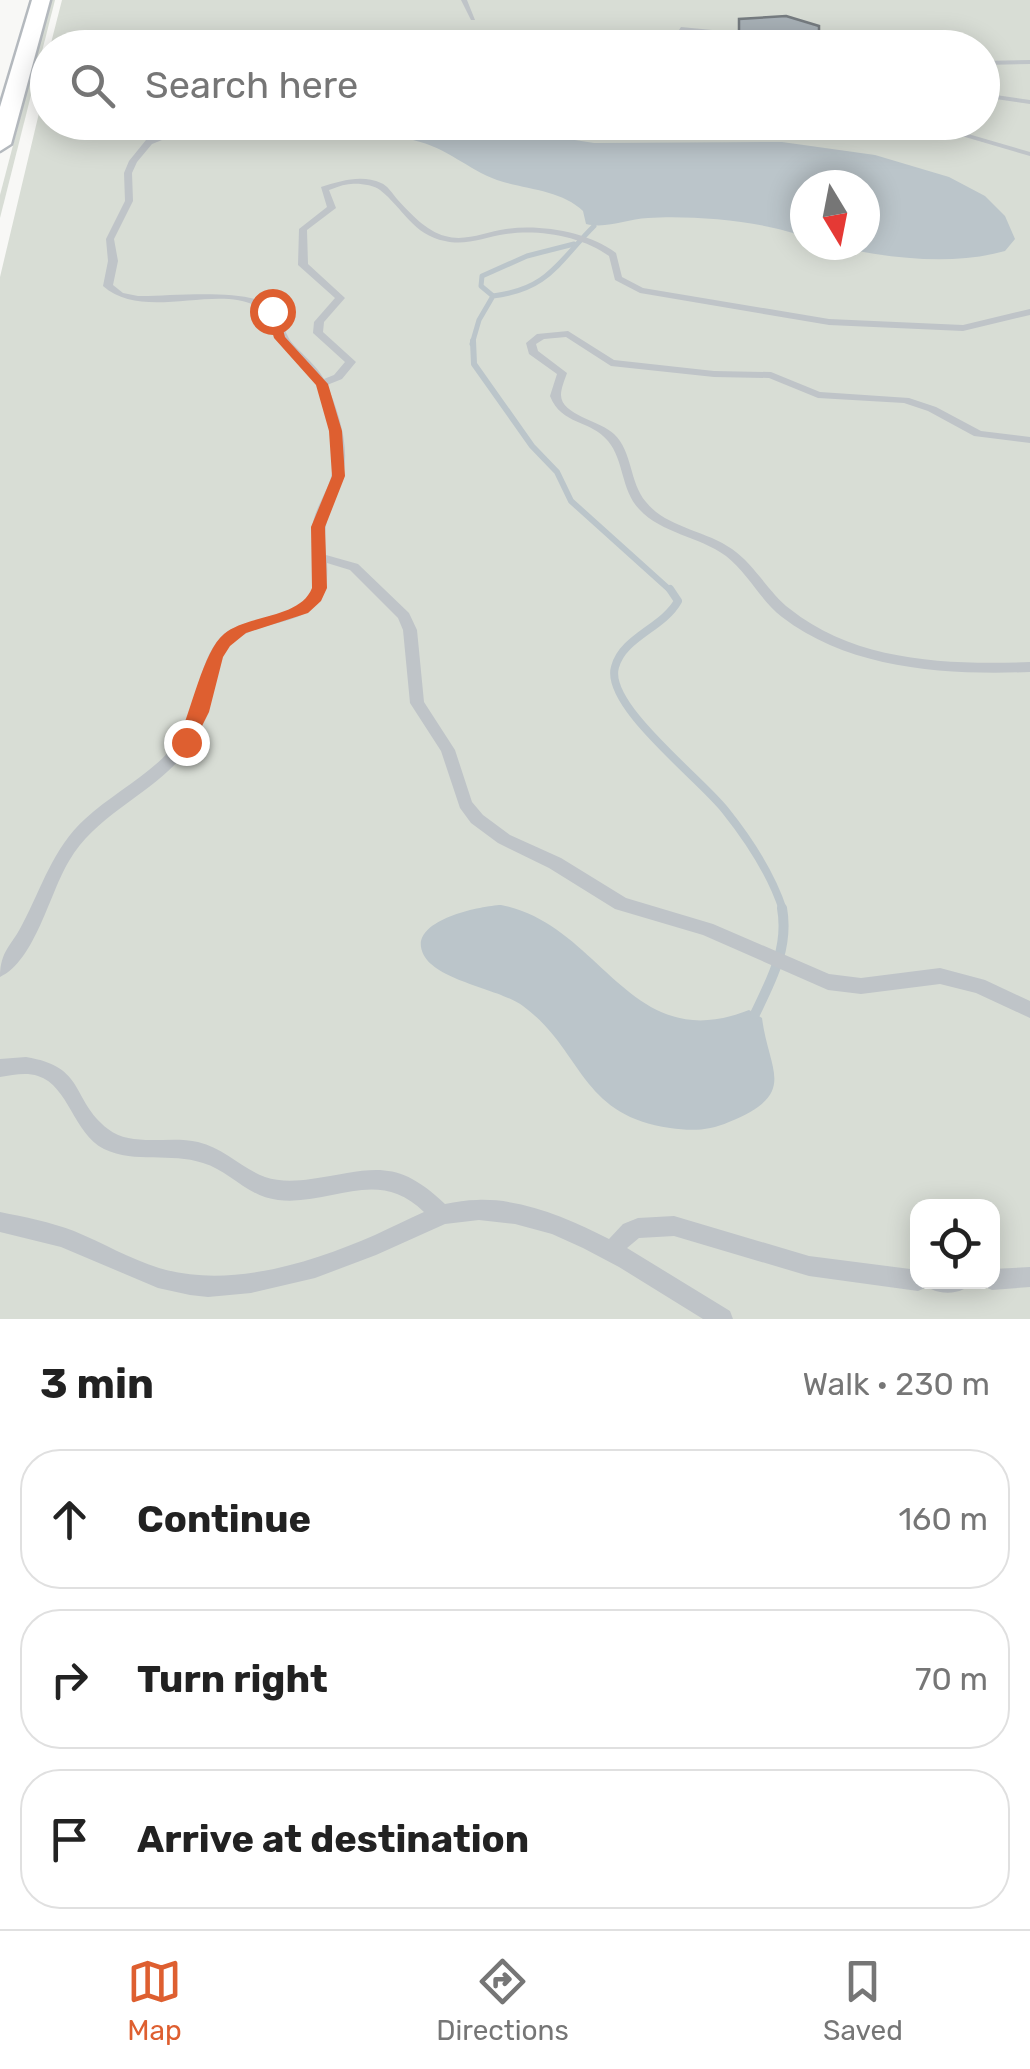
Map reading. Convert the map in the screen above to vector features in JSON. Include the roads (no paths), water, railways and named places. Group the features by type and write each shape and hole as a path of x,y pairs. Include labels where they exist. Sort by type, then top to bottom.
{"street":[{"path":"32,30 41,0"},
{"path":"0,144 30,39"}],"lane":[{"path":"464,0 473,19"},
{"path":"681,29 691,30"},
{"path":"1000,63 1030,62"},
{"path":"1000,98 1030,102"},
{"path":"0,969 33,924 72,843 186,742 200,712 215,657 224,642 240,629 292,614 310,604 320,588 318,527 336,488 340,462 322,384 280,338 272,311 262,304 216,296 129,297 110,290 110,239 129,201 128,173 148,142 154,140"},
{"path":"981,140 1030,154"},
{"path":"322,384 345,371 351,362 318,331 318,322 340,296 306,269 301,260 304,226 332,208 323,191 327,186 349,181 377,184 429,231 450,240 518,230 570,238 610,250 614,272 627,285 745,310 841,324 950,329 986,325 1030,312"},
{"path":"1030,440 985,437 905,400 818,395 771,374 714,374 611,363 568,334 542,336 531,343 533,352 562,373 556,396 561,410 614,440 630,485 645,508 729,552 798,622 840,642 917,662 978,669 1030,667"},
{"path":"320,557 342,560 362,572 404,616 410,630 417,703 448,750 465,804 484,825 622,904 706,929 828,982 854,986 940,976 979,986 1030,1010"},
{"path":"0,1068 27,1065 58,1078 98,1133 122,1146 202,1152 221,1160 251,1182 274,1190 347,1179 392,1181 419,1193 442,1215"},
{"path":"0,1222 58,1235 159,1280 209,1286 295,1273 378,1244 442,1215 476,1210 531,1219 612,1252 722,1319"},
{"path":"612,1252 630,1230 654,1224 674,1226 809,1266 910,1280"},
{"path":"1000,1279 1030,1277"}],"waterway":[{"path":"493,296 540,280 594,226"},
{"path":"493,296 481,286 482,276 527,256 574,244"},
{"path":"472,344 479,320 493,296"},
{"path":"473,341 474,364 532,446 557,472 571,501 671,591"},
{"path":"670,589 678,601 619,657 616,683 638,721 734,821 766,870 783,910"},
{"path":"755,1014 781,949 782,908"}]}
